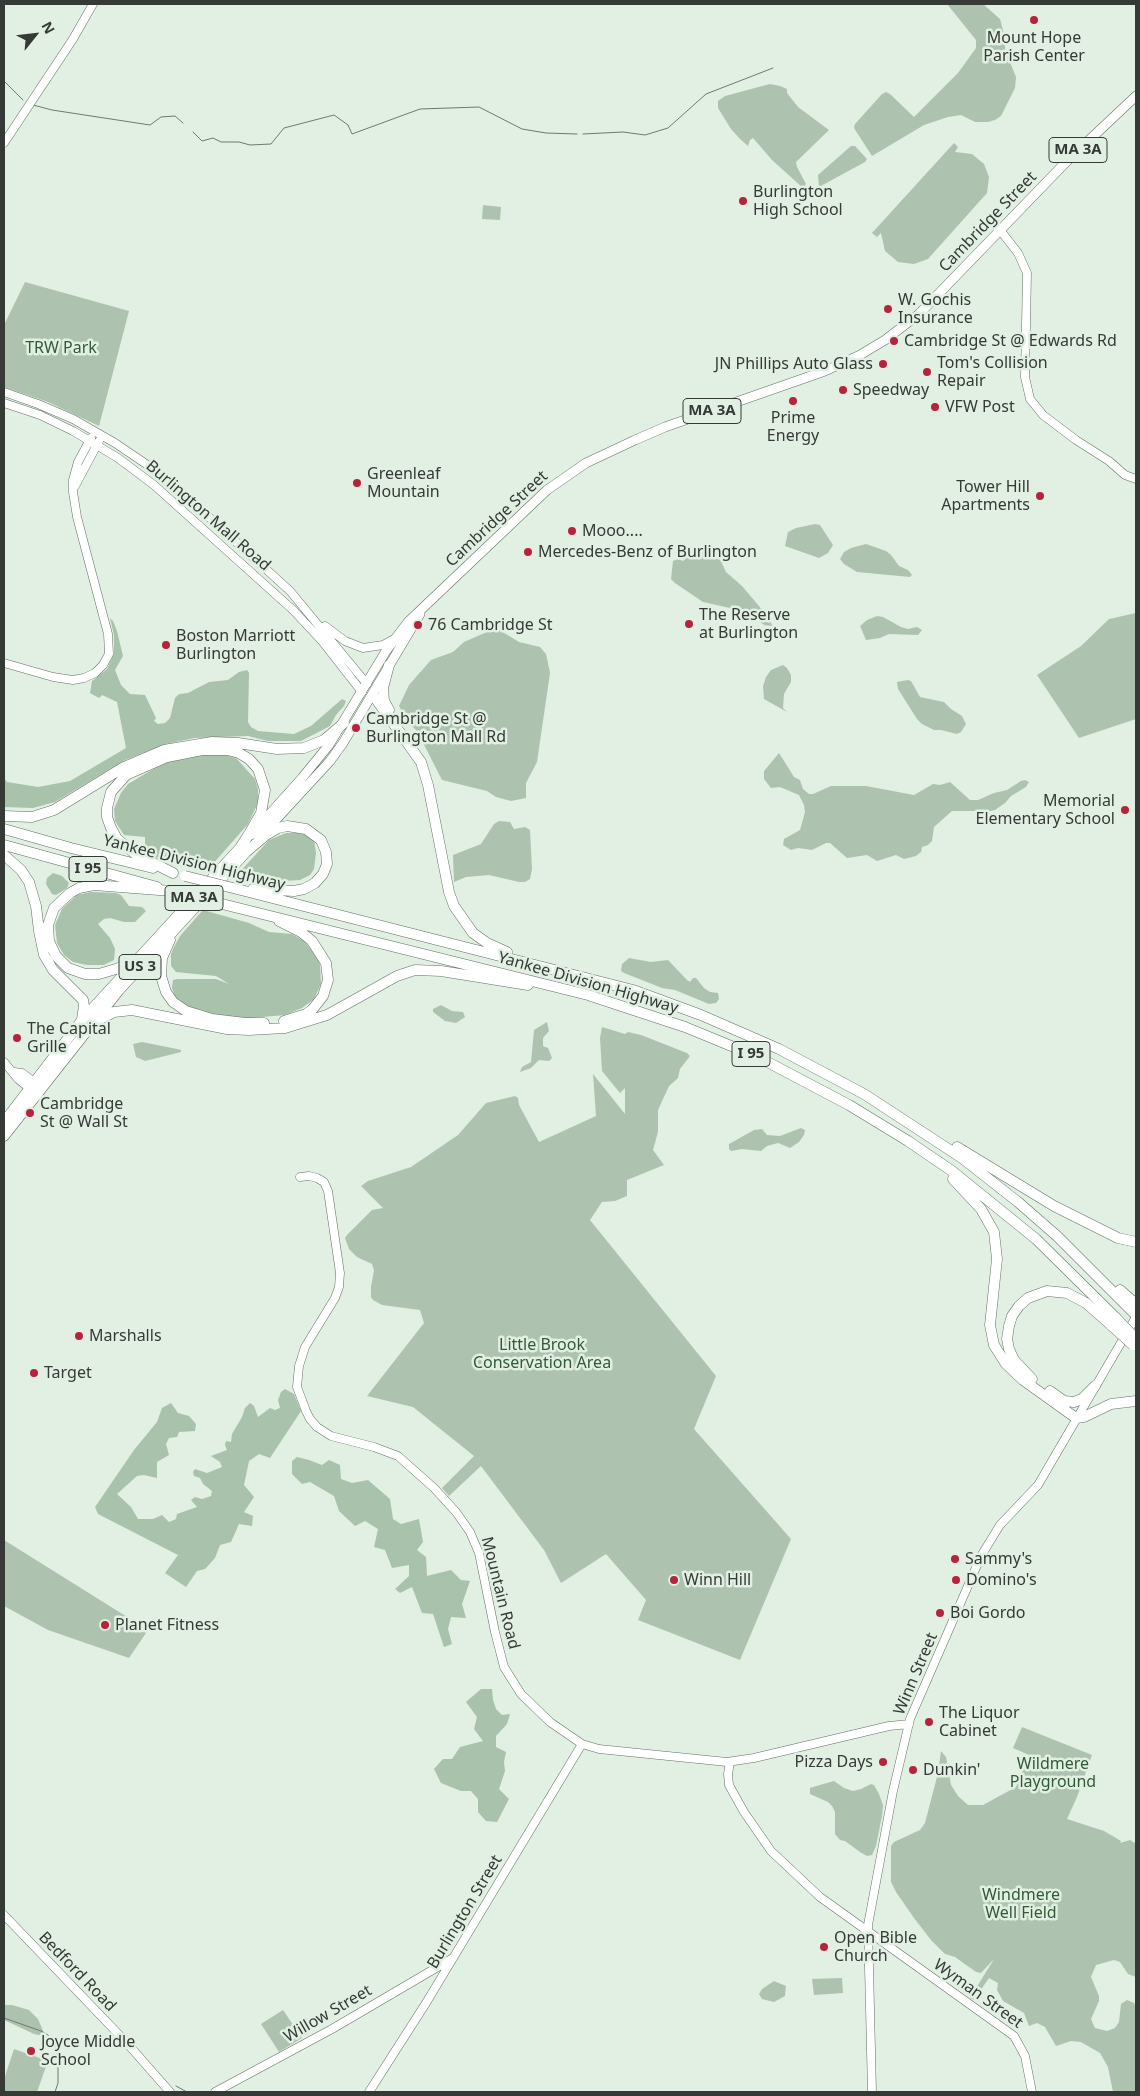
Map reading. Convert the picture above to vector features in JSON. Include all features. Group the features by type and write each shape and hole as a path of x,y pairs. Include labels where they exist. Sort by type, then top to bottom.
{"highway":[{"path":"390,665 384,680 384,702 406,739"},
{"path":"372,695 406,739 424,769 449,892 463,920 473,933 487,943 558,970"},
{"path":"4,816 32,816 54,810 129,764 164,750 212,742 238,743 277,749 304,748 324,740 335,733 344,722"},
{"path":"172,873 125,847 114,835 107,817 109,799 119,781 137,769 159,760 191,751 218,750 236,751 254,763 263,780 264,801 243,850"},
{"name":"US 3","path":"237,889 289,891 304,889 319,879 325,870 327,861 324,846 318,837 306,829 294,826 272,831 243,850"},
{"name":"Yankee Division Highway","path":"4,829 71,848 633,990 730,1027 833,1076 899,1116 962,1158 1044,1224 1135,1309"},
{"name":"Yankee Division Highway","path":"4,845 92,871 562,988 654,1016 758,1057 838,1098 925,1152 975,1189 1065,1266 1135,1343"},
{"name":"Cambridge Street","path":"84,1025 180,924 243,850"},
{"name":"Cambridge Street","path":"4,1122 35,1088 148,948 243,850"},
{"path":"4,854 21,870 28,882 36,906 44,955 53,970 83,1000 84,1025 114,1012 132,1010 228,1029 285,1028 326,1015 397,976 415,970 434,970 525,985 562,988"},
{"path":"148,948 127,963 111,971 99,974 81,973 64,964 53,952 48,936 49,919 61,899 84,887 100,885 125,889 172,891"},
{"path":"180,924 164,950 160,967 162,983 166,992 178,1007 212,1019 246,1023 280,1022 306,1014 319,1004 327,988 326,963 317,948 306,936 264,914"},
{"name":"Cambridge Street","path":"4,1136 35,1088"},
{"path":"899,1116 950,1143 1054,1206 1118,1238 1136,1242"},
{"path":"925,1152 973,1198 992,1226 997,1254 990,1325 993,1342 999,1355 1016,1374 1076,1418 1084,1417 1110,1404 1136,1401"},
{"path":"1095,1386 1077,1402 1067,1402 1056,1395 1025,1373 1015,1362 1008,1342 1008,1326 1015,1311 1025,1300 1040,1293 1052,1291 1078,1297 1114,1322"}],"main road":[{"name":"Cambridge Street","path":"243,850 313,766 344,722 394,639 408,622 421,612 534,501 568,474 597,457 658,430 821,372 870,349 919,314 1095,134 1136,96"},
{"name":"Cambridge Street","path":"243,850 330,762 355,726 421,612"},
{"path":"367,684 372,695"},
{"path":"362,692 372,695"}],"street":[{"path":"4,143 93,4"},
{"path":"1000,230 1021,258 1027,273 1025,377 1030,399 1037,410 1080,444 1126,475 1136,479"},
{"name":"Burlington Mall Road","path":"4,392 50,409 100,434 131,453 175,487 283,584 338,637 354,646 373,648 394,639"},
{"name":"Burlington Mall Road","path":"4,402 40,415 89,440 158,488 293,610 322,641 362,692"},
{"path":"4,663 53,677 73,680 92,675 101,668 107,658 110,642 77,518 73,492 76,469 89,440 100,434"},
{"path":"73,492 81,472 97,445 100,434"},
{"name":"Burlington Mall Road","path":"304,606 367,684"},
{"path":"4,1062 18,1079 35,1088"},
{"name":"Mountain Road","path":"300,1177 309,1176 317,1178 324,1182 328,1191 340,1273 339,1287 335,1298 305,1347 298,1372 297,1387 310,1419 324,1433 331,1436 374,1446 398,1456 434,1488 456,1512 470,1532 479,1552 500,1652 511,1680 526,1700 550,1722 582,1744 599,1749 730,1762 890,1726 909,1724"},
{"name":"Winn Street","path":"872,2092 868,1932 876,1880 909,1724 981,1556 1000,1526 1038,1485 1095,1386 1135,1309"},
{"name":"Burlington Street","path":"370,2092 582,1744"},
{"name":"Wyman Street","path":"730,1762 729,1785 744,1812 767,1846 803,1883 868,1932 1014,2036 1025,2056 1032,2092"},
{"name":"Bedford Road","path":"4,1915 126,2042 170,2092"},
{"name":"Willow Street","path":"216,2092 453,1958"}],"green space":[{"path":"947,4 983,4 1000,19 1005,38 1005,50 1016,77 1015,88 1001,116 995,120 975,122 961,115 948,117 924,125 872,156 854,128 855,124 882,94 886,92 890,94 914,117 958,73 976,48 976,40"},
{"path":"770,84 787,89 787,93 798,107 829,130 796,162 806,184 803,188 772,160 753,138 748,146 740,139 731,129 718,108 718,101 725,96"},
{"path":"954,143 958,147 955,152 972,154 984,164 989,177 987,193 928,259 914,264 898,262 885,251 881,233 877,237 872,233"},
{"path":"851,146 855,146 867,159 865,162 819,187 818,175"},
{"path":"483,205 501,207 500,220 482,219"},
{"name":"TRW Park","path":"25,282 129,311 99,426 48,402 4,387 4,323"},
{"path":"815,524 820,525 833,545 828,553 819,558 785,546 788,532 796,528"},
{"path":"866,544 886,551 899,566 908,570 912,575 910,577 857,572 844,564 840,559 844,552"},
{"path":"692,546 719,549 718,555 726,572 742,586 770,619 772,626 764,625 748,612 703,602 671,579 673,561 678,559 683,561 688,557"},
{"path":"1136,613 1136,719 1079,738 1037,675 1081,646 1109,619"},
{"path":"877,616 883,617 901,627 908,629 917,627 922,630 918,635 889,634 880,638 866,640 860,626 867,620"},
{"path":"110,618 117,631 123,656 115,670 121,685 130,694 145,695 156,718 154,721 158,724 165,723 170,718 175,698 179,694 188,693 209,682 228,680 239,672 247,670 249,673 248,722 251,727 258,731 294,734 311,726 342,699 346,701 330,726 301,741 268,741 248,736 194,738 166,744 125,760 55,802 33,808 4,807 4,778 7,782 38,787 70,781 126,748 117,702 102,695 99,698 90,693 92,681 107,669 114,654 114,635"},
{"path":"496,628 519,642 540,647 546,654 550,673 537,762 526,783 526,798 511,801 496,797 487,791 442,780 417,731 407,721 399,706 409,685 431,660 453,652 464,642"},
{"path":"783,665 791,675 791,682 784,694 783,708 787,712 764,699 763,686 766,677 771,670"},
{"path":"911,681 920,697 944,702 962,716 966,724 961,732 957,734 934,730 922,724 898,689 897,682"},
{"path":"779,753 794,777 800,780 803,789 809,794 831,786 866,786 914,795 933,784 940,785 950,782 970,800 978,800 1007,790 1021,781 1029,782 1026,787 1011,796 995,810 981,813 974,811 952,811 934,827 932,841 922,847 921,852 916,856 904,859 896,855 877,861 867,855 847,858 830,843 812,850 798,848 791,850 783,845 784,839 800,830 805,812 799,795 780,787 771,788 764,779 764,771"},
{"path":"205,754 225,755 236,758 255,779 258,789 258,803 248,824 212,865 206,869 145,855 145,837 124,835 115,821 114,809 121,793 128,784 155,768 173,760"},
{"path":"499,821 510,822 514,829 525,827 530,830 532,869 530,879 525,882 519,882 489,875 466,877 454,882 453,855 481,844 494,824"},
{"path":"286,833 302,833 314,840 316,853 314,869 310,875 300,880 283,881 264,875 247,878 237,875 269,840"},
{"path":"53,873 62,876 69,883 67,888 56,895 52,894 46,884 47,878"},
{"path":"91,892 116,893 121,895 129,906 142,907 146,911 135,922 124,922 110,918 104,919 98,924 110,938 115,949 114,960 104,965 87,965 73,962 64,955 57,943 55,925 62,909 77,895"},
{"path":"203,910 249,923 269,932 292,934 304,941 318,958 320,965 321,984 314,999 302,1008 285,1015 250,1018 229,1018 185,1006 175,996 172,988 173,980 216,979 229,984 216,976 176,972 171,966 171,954 180,936"},
{"path":"629,958 651,962 668,960 687,980 690,982 693,978 696,978 704,988 710,992 718,993 719,999 716,1003 709,1004 675,990 662,988 624,973 621,971 622,964"},
{"path":"441,1005 452,1011 463,1012 465,1017 456,1023 445,1021 433,1012 433,1009"},
{"path":"547,1022 549,1031 543,1038 543,1046 548,1048 552,1058 549,1061 539,1060 531,1068 520,1072 522,1067 531,1062 534,1030"},
{"name":"Little Brook Conservation Area","path":"602,1027 625,1034 628,1032 641,1035 687,1053 690,1056 680,1069 678,1078 669,1086 658,1110 658,1132 653,1150 664,1165 627,1180 627,1196 615,1201 602,1202 590,1220 716,1376 694,1429 791,1539 740,1660 638,1620 646,1600 606,1554 561,1583 544,1550 481,1466 449,1496 442,1488 474,1456 413,1407 367,1396 424,1323 420,1310 382,1305 371,1297 374,1270 372,1264 357,1257 349,1249 345,1238 372,1210 383,1208 361,1186 368,1181 411,1167 458,1135 486,1103 515,1096 518,1098 519,1105 539,1142 596,1116 593,1074 625,1114 625,1088 620,1093 602,1071 600,1038"},
{"path":"142,1042 181,1050 181,1052 145,1061 136,1057 133,1044"},
{"path":"801,1128 805,1130 804,1135 799,1142 790,1148 778,1143 767,1146 761,1151 742,1149 731,1151 729,1149 729,1144 754,1130 762,1129 767,1135 780,1136"},
{"path":"285,1389 294,1394 301,1411 270,1458 259,1454 249,1461 244,1485 254,1497 244,1512 253,1516 252,1526 239,1524 231,1542 220,1545 215,1558 205,1569 197,1571 186,1587 165,1573 178,1555 98,1514 95,1507 134,1450 157,1422 162,1408 171,1403 178,1413 189,1416 196,1424 195,1431 179,1432 177,1437 169,1438 166,1444 169,1455 157,1462 157,1478 144,1475 137,1476 117,1494 131,1507 138,1519 153,1519 162,1515 169,1522 176,1519 177,1514 197,1507 191,1500 195,1497 202,1499 211,1496 212,1491 203,1484 200,1478 194,1476 193,1472 195,1469 207,1473 222,1467 220,1462 211,1456 227,1450 226,1441 231,1442 232,1434 245,1408 250,1403 254,1406 258,1417 270,1408 275,1410 280,1408 278,1400 281,1392"},
{"path":"297,1457 322,1465 329,1460 340,1465 341,1479 352,1483 368,1480 390,1499 393,1519 401,1524 419,1519 423,1542 417,1550 426,1557 427,1576 451,1570 461,1580 470,1581 462,1604 466,1618 451,1617 448,1629 452,1644 444,1647 433,1614 422,1613 412,1587 400,1593 395,1589 409,1576 409,1565 392,1568 385,1550 374,1547 378,1529 365,1521 355,1526 339,1511 334,1496 310,1482 302,1484 292,1474 292,1461"},
{"path":"4,1540 148,1630 129,1658 48,1630 4,1606"},
{"path":"481,1689 492,1689 496,1709 502,1715 510,1714 507,1724 496,1736 496,1747 506,1752 505,1771 499,1789 509,1799 497,1822 486,1821 478,1812 478,1799 471,1791 461,1791 441,1783 434,1769 443,1759 452,1759 460,1747 483,1741 474,1729 477,1717 466,1702"},
{"path":"1022,1727 1092,1755 1067,1819 1104,1831 1121,1841 1120,1843 1130,1840 1136,1844 1136,1977 1128,1974 1120,1962 1114,1960 1096,1965 1091,1977 1099,1996 1099,2001 1091,2019 1095,2028 1107,2031 1115,2028 1119,2022 1121,2004 1127,2000 1134,2003 1136,2007 1136,2092 1113,2092 1108,2067 1100,2053 1081,2042 1071,2041 1056,2046 1045,2027 1037,2023 1029,2026 1024,2013 1003,2001 997,1990 998,1983 989,1978 974,2000 970,1998 994,1959 981,1973 976,1972 955,1957 945,1954 914,1918 891,1882 891,1846 894,1842 920,1830 925,1823 938,1773 941,1751 946,1757 951,1785 958,1796 968,1805 983,1805 1016,1787 1029,1755 1013,1748"},
{"path":"834,1781 844,1788 853,1791 871,1784 874,1785 879,1794 883,1805 882,1816 876,1846 872,1855 867,1856 845,1841 840,1840 835,1834 835,1812 832,1806 828,1802 810,1794 810,1788"},
{"path":"842,1978 843,1993 814,1995 812,1979"},
{"path":"774,1981 786,1986 785,1996 774,2002 762,1999 759,1994 762,1989"},
{"path":"4,2005 12,2005 29,2010 38,2019 44,2033 34,2034 4,2020"},
{"path":"283,2010 302,2038 279,2052 261,2024"},
{"path":"14,2049 48,2061 37,2092 4,2092 4,2079"}],"waterway":[{"path":"583,134 623,132 645,135 668,128 706,94 773,68"},
{"path":"4,81 23,100"},
{"path":"33,105 52,110 150,125 161,117 175,116 183,123"},
{"path":"193,132 202,141 213,138 221,142 239,142 250,145 271,144 284,128 334,115 348,125 352,134 420,109 479,107 522,129 546,133 577,134"},
{"path":"4,2018 41,2031 48,2035 55,2043 58,2063 58,2083 55,2092"},
{"path":"176,2086 187,2092"}],"place":[{"name":"Mount Hope Parish Center","path":"1034,20"},
{"name":"Burlington High School","path":"743,201"},
{"name":"W. Gochis Insurance","path":"888,309"},
{"name":"Cambridge St @ Edwards Rd","path":"894,341"},
{"name":"JN Phillips Auto Glass","path":"883,364"},
{"name":"Tom's Collision Repair","path":"927,372"},
{"name":"Speedway","path":"843,390"},
{"name":"Prime Energy","path":"793,401"},
{"name":"VFW Post","path":"935,407"},
{"name":"Greenleaf Mountain","path":"357,483"},
{"name":"Tower Hill Apartments","path":"1040,496"},
{"name":"Mooo....","path":"572,531"},
{"name":"Mercedes-Benz of Burlington","path":"528,552"},
{"name":"The Reserve at Burlington","path":"689,624"},
{"name":"76 Cambridge St","path":"418,625"},
{"name":"Boston Marriott Burlington","path":"166,645"},
{"name":"Cambridge St @ Burlington Mall Rd","path":"356,728"},
{"name":"Memorial Elementary School","path":"1125,810"},
{"name":"The Capital Grille","path":"17,1038"},
{"name":"Cambridge St @ Wall St","path":"30,1113"},
{"name":"Marshalls","path":"79,1336"},
{"name":"Target","path":"34,1373"},
{"name":"Sammy's","path":"955,1559"},
{"name":"Winn Hill","path":"674,1580"},
{"name":"Domino's","path":"956,1580"},
{"name":"Boi Gordo","path":"940,1613"},
{"name":"Planet Fitness","path":"105,1625"},
{"name":"The Liquor Cabinet","path":"929,1722"},
{"name":"Pizza Days","path":"883,1762"},
{"name":"Dunkin'","path":"913,1770"},
{"name":"Open Bible Church","path":"824,1947"},
{"name":"Joyce Middle School","path":"31,2051"}],"park label":[{"name":"Wildmere Playground","path":"1053,1773"},
{"name":"Windmere Well Field","path":"1021,1904"}]}
